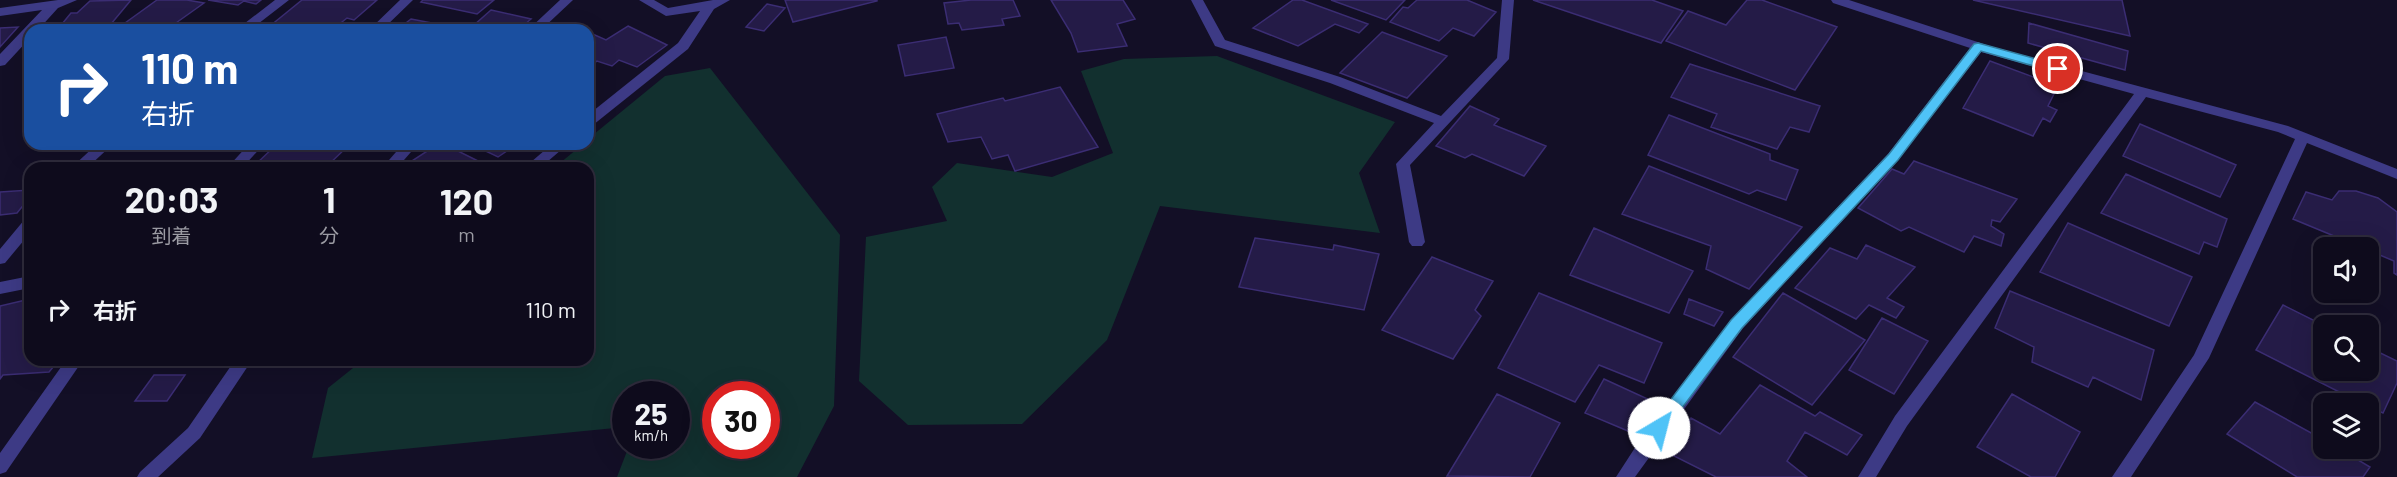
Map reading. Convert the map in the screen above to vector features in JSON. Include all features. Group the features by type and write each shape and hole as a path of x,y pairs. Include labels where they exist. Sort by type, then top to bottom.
{"street":[{"path":"0,12 54,5 71,0"},
{"path":"250,24 283,0"},
{"path":"381,24 407,0"},
{"path":"541,24 567,0"},
{"path":"645,0 666,12 709,6 724,0"},
{"path":"1197,0 1220,43 1335,80 1444,122"},
{"path":"1417,242 1403,164 1503,59 1508,0"},
{"path":"1837,0 1978,47 2283,129 2397,174"},
{"path":"36,24 54,5"},
{"path":"594,117 683,46 709,6"},
{"path":"0,62 24,36"},
{"path":"1625,477 1646,445 1737,324 1893,157 1978,47"},
{"path":"1867,477 1901,421 2143,91"},
{"path":"2121,477 2201,358 2303,136"},
{"path":"85,162 99,150"},
{"path":"240,162 251,150"},
{"path":"394,162 406,150"},
{"path":"538,162 554,150"},
{"path":"0,259 24,230"},
{"path":"0,288 24,283"},
{"path":"0,467 71,366"},
{"path":"146,477 194,433 240,366"}],"green space":[{"path":"1217,56 1395,122 1359,173 1380,233 1160,206 1107,340 1022,424 908,425 859,381 866,237 947,221 932,187 957,163 1052,177 1113,153 1081,71 1124,59"},
{"path":"710,68 840,235 834,406 797,477 617,477 624,459 690,459 690,381 612,381 612,428 312,458 328,388 356,366 594,366 594,162 561,162 576,150 594,150 594,134 665,76"}],"building":[{"path":"131,0 111,24 62,24 71,13 77,13 90,1"},
{"path":"157,0 187,0 204,3 174,24 125,23"},
{"path":"208,0 261,0 256,4 244,1 238,5"},
{"path":"302,0 377,0 354,20 347,18 340,24 272,24"},
{"path":"423,0 494,0 477,14 421,2"},
{"path":"785,0 877,0 877,1 793,22"},
{"path":"971,0 1013,0 1020,16 1002,19 1004,25 962,30 959,23 948,24 944,3"},
{"path":"1051,0 1123,0 1135,19 1117,24 1127,46 1078,52 1071,33"},
{"path":"1293,0 1302,0 1368,24 1359,33 1335,24 1298,46 1253,28"},
{"path":"1331,0 1405,0 1386,20"},
{"path":"1417,0 1467,0 1496,12 1474,36 1453,28 1439,41 1390,22 1403,7 1408,8"},
{"path":"1533,0 1652,0 1683,11 1661,43"},
{"path":"1747,0 1762,0 1837,27 1795,90 1666,41 1688,11 1726,25"},
{"path":"1973,0 2122,0 2130,36"},
{"path":"767,4 785,8 764,31 746,27"},
{"path":"491,10 531,19 525,24 475,24"},
{"path":"411,19 437,24 405,24"},
{"path":"2029,23 2128,51 2125,70 2028,43"},
{"path":"628,26 667,45 637,67 619,60 612,66 597,61 594,63 594,35 606,40"},
{"path":"18,27 0,47 0,28"},
{"path":"1382,32 1447,56 1407,98 1340,73"},
{"path":"946,37 954,68 905,76 898,45"},
{"path":"1990,61 2058,86 2048,106 2057,110 2050,122 2043,118 2033,136 1963,108"},
{"path":"1690,64 1820,106 1809,132 1790,127 1777,149 1711,127 1717,114 1671,97"},
{"path":"1060,87 1098,147 1015,171 1008,155 992,159 981,137 948,142 937,114 1003,98 1005,101"},
{"path":"1470,106 1499,119 1494,125 1546,146 1524,176 1472,154 1465,158 1436,146"},
{"path":"1669,115 1770,154 1770,160 1798,170 1786,200 1757,190 1749,194 1648,155"},
{"path":"2140,124 2236,165 2220,197 2123,156"},
{"path":"271,150 344,150 331,162 258,162"},
{"path":"429,150 456,150 480,162 410,162"},
{"path":"483,150 508,150 498,157"},
{"path":"1914,161 2017,199 2000,222 1992,220 1991,226 2004,234 2001,246 1974,236 1964,252 1909,227 1901,231 1858,208 1892,169 1904,174"},
{"path":"1649,166 1802,227 1749,289 1706,269 1711,246 1622,214"},
{"path":"2126,174 2227,219 2217,247 2204,242 2199,254 2101,213"},
{"path":"24,190 24,204 17,213 0,215 0,192"},
{"path":"2339,191 2356,191 2378,198 2397,212 2397,275 2394,273 2394,261 2379,255 2379,237 2336,237 2293,219 2306,192 2332,200"},
{"path":"2068,223 2192,277 2169,326 2040,272"},
{"path":"1594,228 1693,271 1669,313 1570,275"},
{"path":"1255,238 1333,250 1334,245 1379,254 1364,310 1239,287"},
{"path":"1866,245 1915,267 1887,298 1904,307 1896,318 1869,305 1856,319 1795,288 1830,248 1857,259"},
{"path":"1432,257 1493,281 1475,310 1481,316 1453,359 1382,330"},
{"path":"2010,291 2154,350 2141,400 2093,377 2088,387 2032,362 2034,347 1995,328"},
{"path":"1539,293 1662,343 1644,383 1599,365 1575,402 1498,368"},
{"path":"1783,293 1865,340 1812,405 1733,357"},
{"path":"1689,299 1723,312 1714,326 1684,314"},
{"path":"24,300 24,366 54,366 49,372 3,375 0,379 0,306"},
{"path":"2283,305 2313,320 2313,379 2256,350"},
{"path":"1882,318 1928,341 1894,394 1849,370"},
{"path":"2379,352 2397,361 2397,383 2383,413 2379,411 2379,393 2341,393 2317,381 2379,381"},
{"path":"154,375 185,375 167,401 135,401"},
{"path":"1604,379 1652,401 1628,431 1585,413"},
{"path":"1760,385 1815,416 1820,412 1862,435 1847,455 1805,432 1787,461 1807,477 1716,477 1670,454 1691,418 1720,434"},
{"path":"1497,394 1560,423 1530,477 1447,476"},
{"path":"2012,394 2080,432 2055,477 2031,477 1977,447"},
{"path":"2255,402 2313,434 2313,459 2357,459 2370,467 2363,477 2297,477 2227,434"}],"route":[{"path":"1659,428 1737,324 1893,157 1978,47 2058,69"}]}
